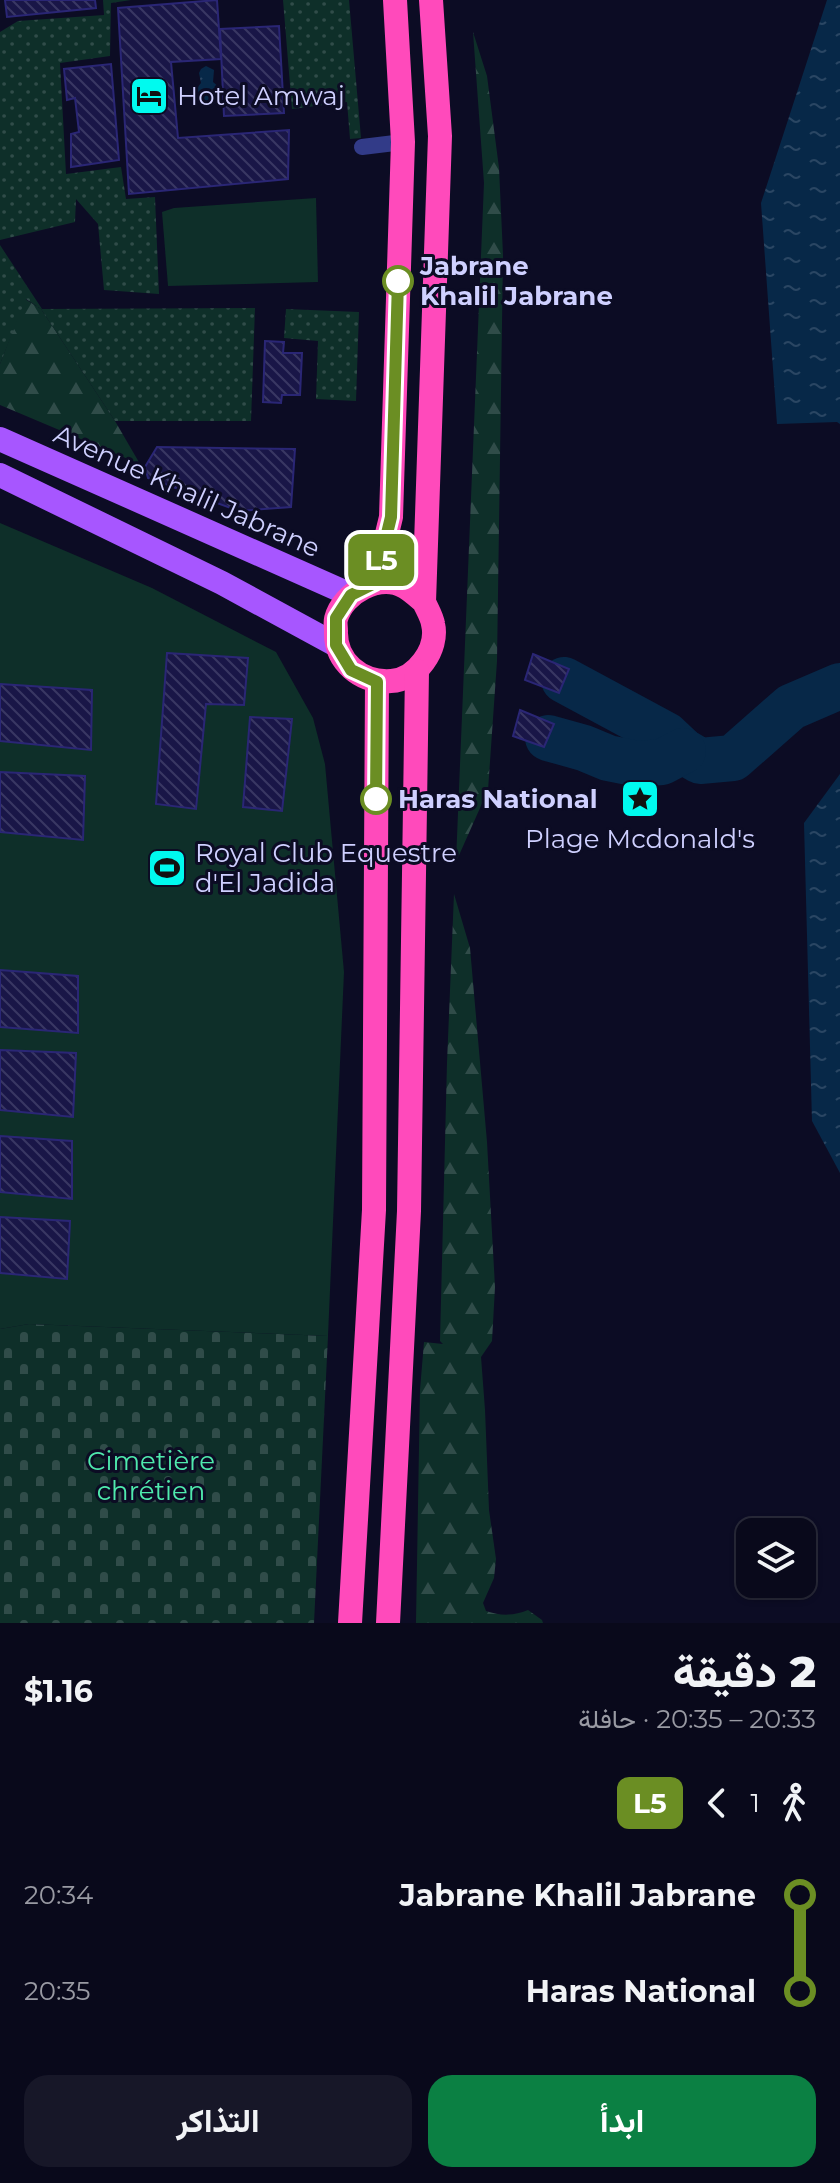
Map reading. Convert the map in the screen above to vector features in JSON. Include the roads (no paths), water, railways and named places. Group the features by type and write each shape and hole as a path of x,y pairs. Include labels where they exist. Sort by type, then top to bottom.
{"highway":[{"path":"375,583 391,517 403,142 395,0"},
{"path":"424,602 402,585 375,583 351,595 336,618 336,645 351,670 377,682 398,681 417,671 429,653 434,627 424,602 440,136 431,0"},
{"path":"388,1623 409,1211 417,671"},
{"path":"350,1623 374,1210 377,682"},
{"path":"374,1210 409,1211"}],"main road":[{"name":"Avenue Khalil Jabrane","path":"0,439 351,595"},
{"path":"0,475 222,583 336,645"}],"street":[{"path":"362,147 403,142"}],"water":[{"path":"827,0 840,0 840,424 777,424 761,203"},
{"path":"206,66 214,70 213,82 219,90 212,106 203,106 197,94 201,83 199,73"},
{"path":"840,774 840,1173 812,1121 804,823"}],"waterway":[{"path":"564,680 666,735 700,761 733,758 791,707 840,686"},
{"path":"548,738 608,758 638,764 662,762 683,751"}],"place":[{"name":"Hotel Amwaj","path":"149,96"},
{"name":"Jabrane Khalil Jabrane","path":"398,281"},
{"name":"Haras National","path":"376,799"},
{"name":"Plage Mcdonald's","path":"640,799"},
{"name":"Royal Club Equestre d'El Jadida","path":"167,868"}],"park label":[{"name":"Cimetière chrétien","path":"151,1476"}]}
